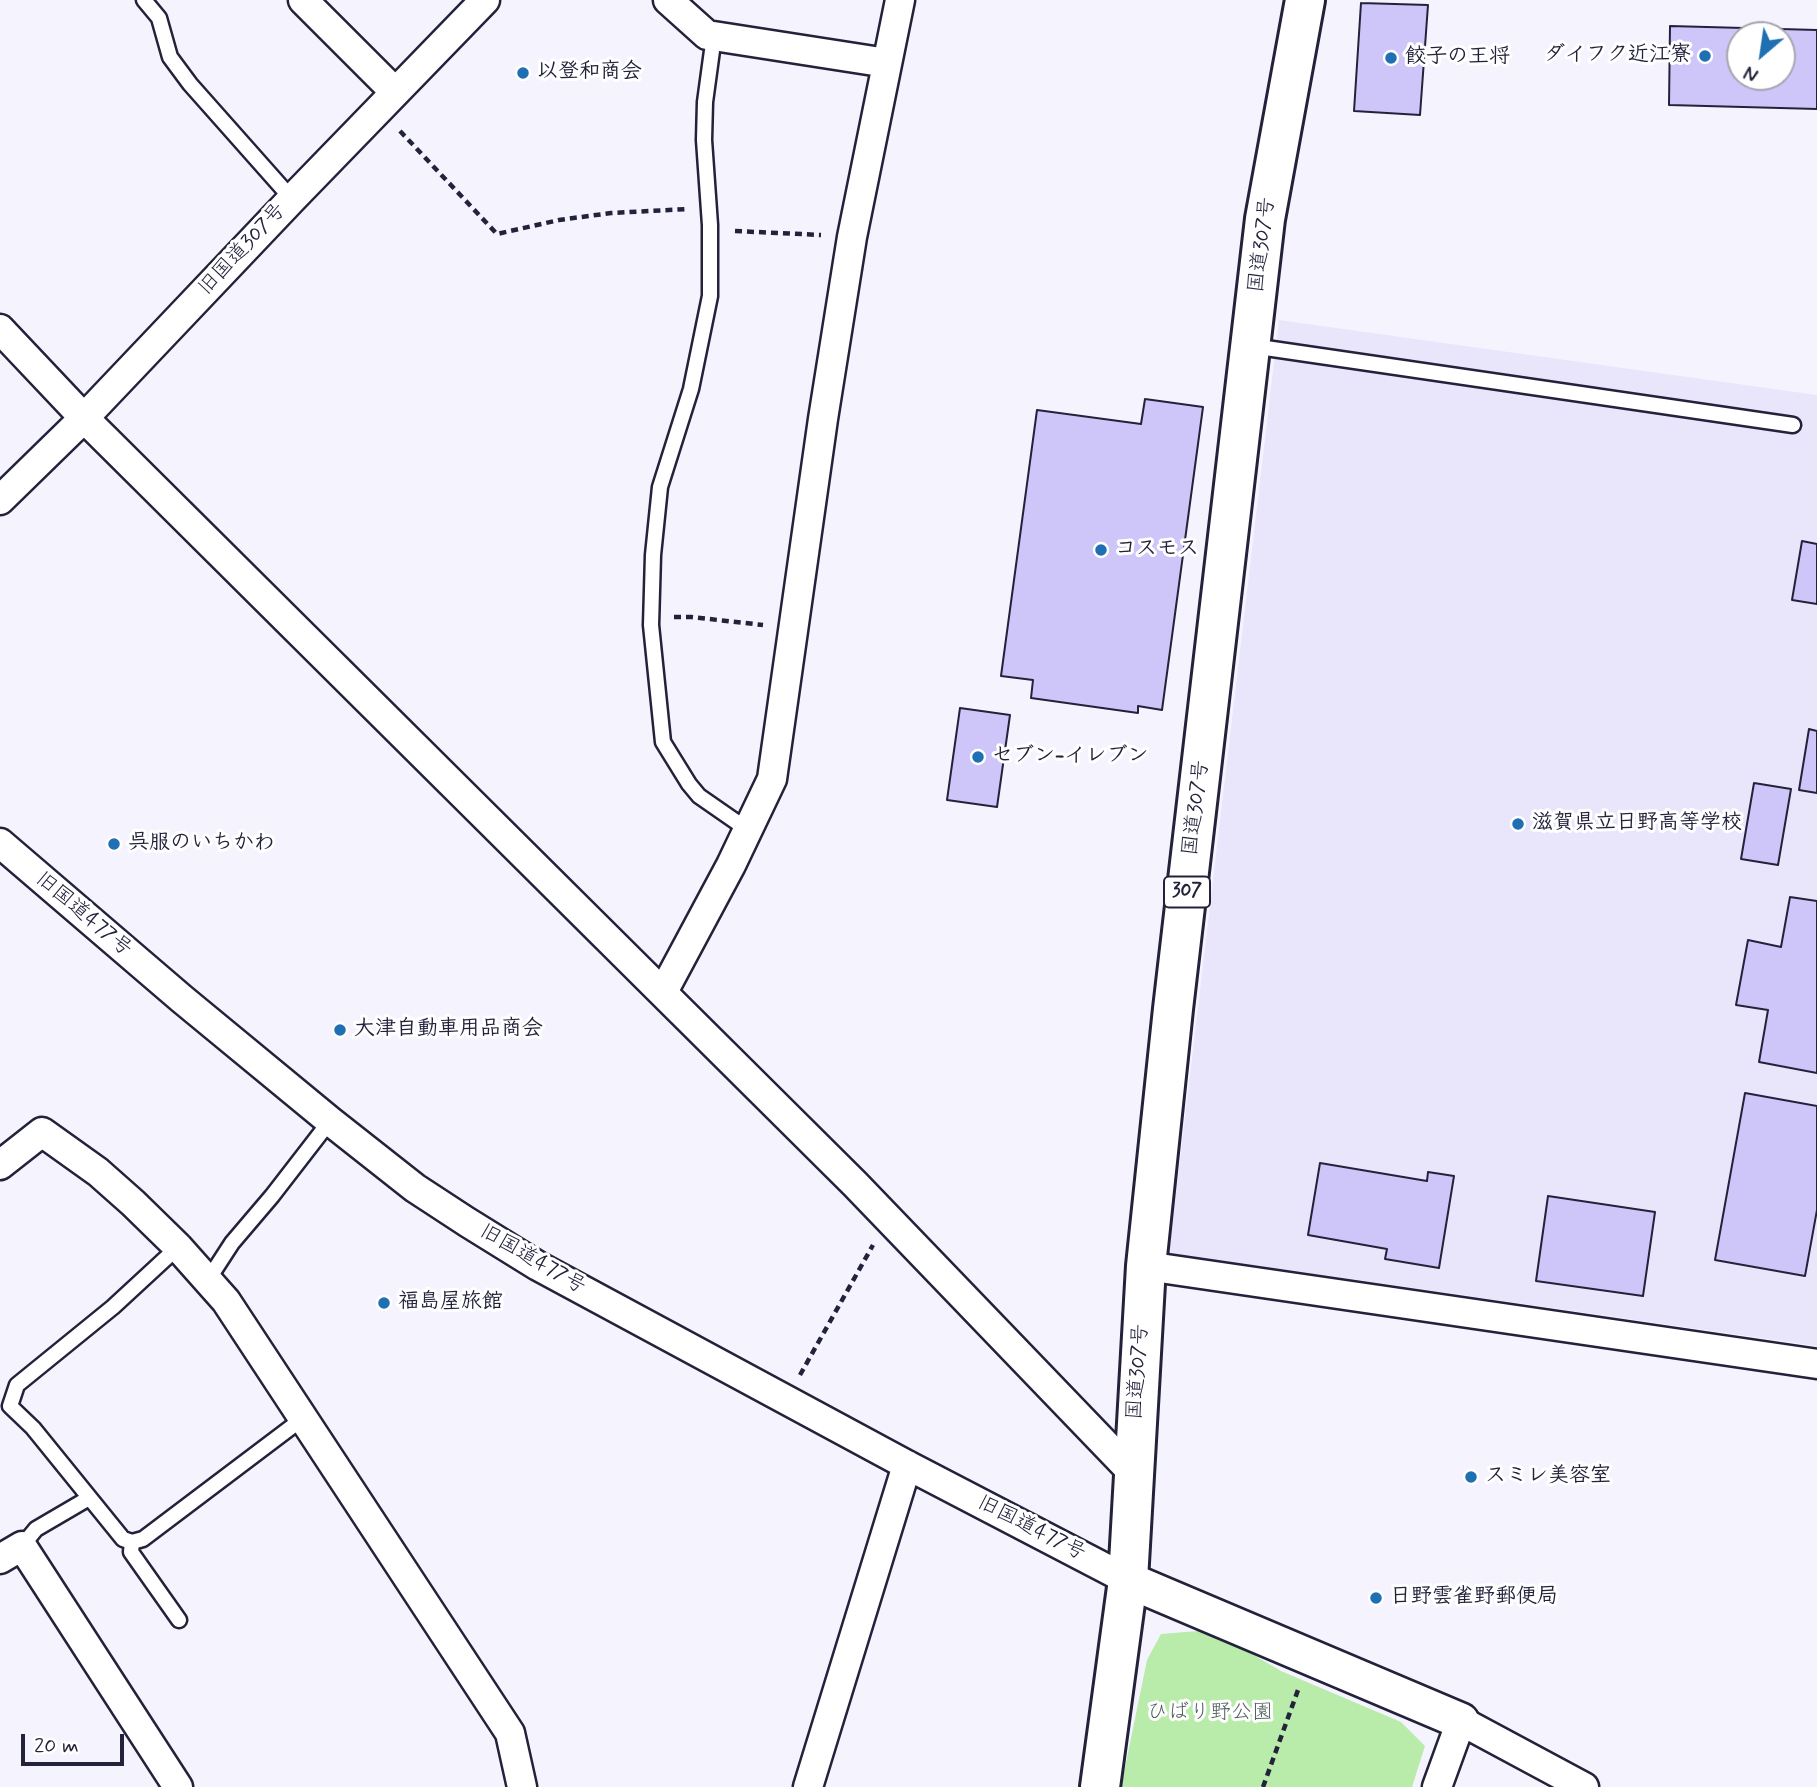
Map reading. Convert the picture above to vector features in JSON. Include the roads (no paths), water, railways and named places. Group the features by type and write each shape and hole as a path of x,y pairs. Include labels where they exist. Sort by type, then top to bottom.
{"highway":[{"name":"国道307号","path":"1100,1787 1128,1580 1146,1266 1250,345 1265,219 1305,0"}],"street":[{"path":"303,0 387,101"},
{"name":"旧国道307号","path":"0,500 84,418 485,0"},
{"path":"668,0 707,35 887,63"},
{"path":"663,992 772,779 823,419 852,237 900,0"},
{"path":"0,329 84,418 887,1218 1133,1473"},
{"name":"旧国道477号","path":"0,843 171,990 415,1188 538,1266 907,1465 1128,1580"},
{"path":"3,1156 42,1132 98,1172 178,1247 226,1301 510,1733 522,1787"},
{"path":"1146,1266 1817,1364"},
{"path":"808,1787 907,1465"},
{"path":"11,1553 178,1787"},
{"path":"1128,1580 1461,1721 1584,1787"},
{"path":"1437,1787 1461,1721"}],"lane":[{"path":"144,0 159,19 170,57 190,84 292,199"},
{"path":"714,36 704,127 710,230 710,296 691,389 660,487 653,555 651,625 663,742 699,796 748,830"},
{"path":"1250,345 1793,425"},
{"path":"208,1280 232,1243 330,1121"},
{"path":"178,1247 113,1307 17,1385 10,1406 33,1428 123,1539 132,1542 143,1539 302,1419"},
{"path":"11,1553 36,1529 89,1498"},
{"path":"132,1542 131,1552 179,1619"}],"place":[{"name":"ダイフク近江寮","path":"1705,56"},
{"name":"餃子の王将","path":"1391,58"},
{"name":"以登和商会","path":"523,73"},
{"name":"コスモス","path":"1101,550"},
{"name":"セブン-イレブン","path":"978,757"},
{"name":"滋賀県立日野高等学校","path":"1518,824"},
{"name":"呉服のいちかわ","path":"114,844"},
{"name":"大津自動車用品商会","path":"340,1030"},
{"name":"福島屋旅館","path":"384,1303"},
{"name":"スミレ美容室","path":"1471,1477"},
{"name":"日野雲雀野郵便局","path":"1376,1598"}],"park label":[{"name":"ひばり野公園","path":"1210,1714"}]}
